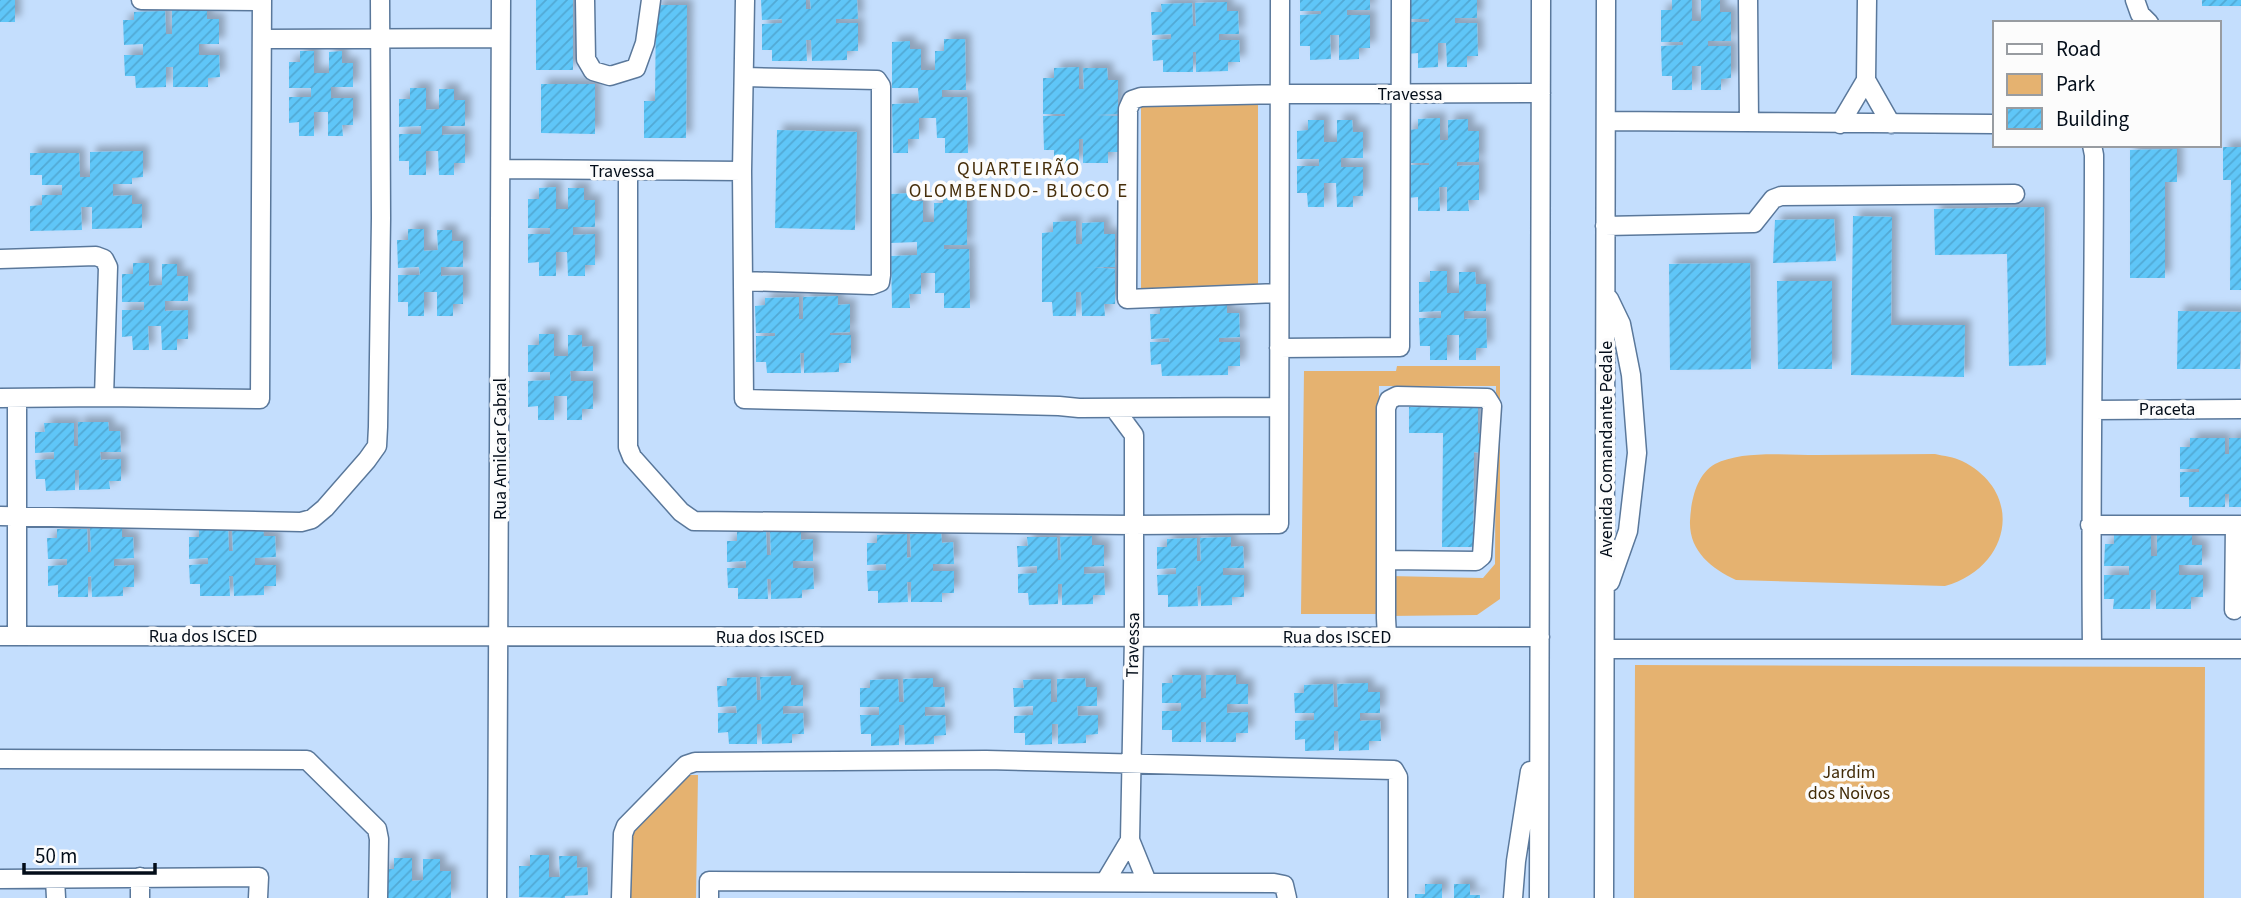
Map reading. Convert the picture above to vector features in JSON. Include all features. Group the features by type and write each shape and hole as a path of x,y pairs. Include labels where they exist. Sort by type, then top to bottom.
{"street":[{"path":"8,636 9,398 260,399 262,0 141,0"},
{"path":"8,516 300,522 312,519 325,508 367,460 377,446 378,427 380,0"},
{"name":"Rua Amilcar Cabral","path":"497,898 501,0"},
{"path":"585,0 586,59 593,71 610,76 636,68 645,43 651,0"},
{"path":"745,0 742,171 744,399 1152,409 1279,407"},
{"path":"628,172 628,447 632,457 681,512 694,521 1279,524 1280,0"},
{"path":"1279,348 1400,347 1401,0"},
{"path":"1539,898 1541,0"},
{"name":"Avenida Comandante Pedale","path":"1604,898 1606,0"},
{"path":"1748,0 1749,122"},
{"path":"1840,124 1866,80 1867,0"},
{"path":"2135,0 2140,14 2147,21"},
{"path":"262,39 500,38"},
{"path":"743,281 872,285 880,282 881,275 881,86 877,80 745,77"},
{"path":"1866,80 1891,124"},
{"name":"Travessa","path":"1279,293 1127,299 1128,109 1132,100 1141,97 1280,94 1541,93"},
{"path":"1606,121 1993,124"},
{"path":"2092,147 2092,647"},
{"name":"Travessa","path":"502,169 742,171"},
{"path":"1605,226 1754,223 1773,199 1782,196 2015,194"},
{"path":"0,259 104,258 108,267 104,397"},
{"path":"1605,595 1628,531 1637,453 1631,374 1621,324 1606,294"},
{"path":"1386,560 1476,561 1482,556 1492,406 1487,398 1397,396 1389,400 1386,408 1386,560 1387,637"},
{"path":"1114,408 1134,435 1152,409"},
{"name":"Praceta","path":"2093,410 2241,409"},
{"name":"Travessa","path":"1105,882 1130,840 1134,435"},
{"path":"2090,525 2238,525 2234,610"},
{"name":"Rua dos ISCED","path":"8,636 1540,637"},
{"path":"1606,649 2241,649"},
{"path":"1513,898 1516,861 1539,727"},
{"path":"0,759 307,761 376,829 379,839 378,898"},
{"path":"621,898 623,834 626,826 684,767 695,762 986,760 1394,770 1398,777 1398,898"},
{"path":"1130,840 1147,882"},
{"path":"140,877 140,898"},
{"path":"0,879 259,877 258,898"},
{"path":"55,878 56,898"},
{"path":"709,898 709,881 1274,883 1284,885 1287,898"}],"green space":[{"path":"1141,103 1258,103 1258,289 1141,290"},
{"path":"1397,366 1500,366 1500,599 1477,615 1388,616 1389,576 1483,578 1495,564 1496,386 1379,386 1378,614 1301,614 1304,371 1396,371"},
{"path":"1765,454 1935,454 1962,461 1982,475 1995,491 2002,510 2002,529 1996,547 1984,563 1967,577 1945,586 1736,580 1710,564 1693,541 1690,521 1696,489 1709,469 1726,460"},
{"name":"Jardim dos Noivos","path":"1635,665 2205,667 2204,898 1634,898"},
{"path":"684,775 698,775 696,898 630,898 630,831"}],"building":[{"path":"0,0 15,0 15,22 0,22"},
{"path":"536,0 573,0 573,70 536,70"},
{"path":"761,0 806,0 806,9 811,9 810,0 857,0 858,19 836,19 836,23 858,23 858,51 847,51 847,60 812,61 811,40 806,40 807,61 772,61 772,50 762,50 762,24 782,23 782,19 762,20"},
{"path":"1300,0 1370,0 1370,10 1347,10 1347,15 1370,15 1370,48 1359,48 1359,59 1339,60 1339,35 1330,35 1331,59 1310,60 1310,46 1300,46 1300,15 1321,14 1321,11 1300,11"},
{"path":"1407,0 1477,0 1477,18 1455,18 1455,23 1477,23 1478,56 1467,56 1467,67 1447,67 1446,43 1438,43 1438,67 1418,68 1418,53 1407,54 1407,22 1429,22 1429,19 1407,19"},
{"path":"1672,0 1692,0 1692,21 1701,21 1701,0 1720,0 1720,12 1731,12 1731,41 1708,41 1708,46 1731,46 1731,78 1721,79 1721,90 1701,90 1701,66 1692,66 1692,90 1672,90 1672,76 1662,76 1661,46 1683,45 1683,42 1661,42 1661,10 1672,10"},
{"path":"2202,0 2241,0 2241,6 2202,6"},
{"path":"1227,2 1227,11 1238,11 1239,34 1219,34 1219,40 1239,40 1240,62 1228,62 1228,71 1196,72 1196,52 1193,52 1193,72 1163,72 1163,60 1153,61 1152,40 1171,39 1171,34 1152,35 1151,12 1162,12 1161,4 1192,3 1193,26 1196,26 1195,3"},
{"path":"656,5 687,5 686,138 644,138 644,101 655,101"},
{"path":"172,10 207,10 207,19 219,19 219,44 199,44 199,55 219,55 220,77 208,78 208,87 173,87 173,67 166,67 166,87 136,88 135,76 125,76 124,55 143,55 143,44 124,45 123,20 134,20 134,12 165,11 166,34 172,34"},
{"path":"944,39 965,39 966,90 942,90 942,97 967,97 968,153 945,153 945,138 937,138 936,118 919,118 919,139 908,139 908,153 893,153 892,104 919,103 918,88 892,88 892,42 910,41 910,49 921,49 921,70 935,70 935,51 944,51"},
{"path":"300,51 314,51 314,73 329,73 329,52 342,51 342,63 353,63 353,87 331,87 331,98 353,98 353,125 342,125 343,136 328,136 328,112 314,112 314,136 299,136 299,122 289,123 289,97 311,97 311,88 289,88 289,62 300,62"},
{"path":"1079,67 1079,89 1084,89 1083,68 1107,68 1108,80 1118,80 1118,114 1096,115 1118,116 1119,152 1108,152 1108,163 1083,163 1083,139 1079,139 1079,163 1054,164 1054,150 1044,150 1043,116 1065,114 1043,114 1043,78 1054,78 1054,68"},
{"path":"541,84 595,84 595,134 541,133"},
{"path":"410,88 426,88 426,110 439,109 439,89 454,89 454,100 465,100 465,126 442,126 442,135 465,134 465,163 454,163 454,175 439,175 438,151 426,151 426,175 409,175 409,161 399,161 399,134 421,134 421,126 399,127 399,99 410,99"},
{"path":"1440,118 1440,140 1448,140 1448,120 1468,119 1468,131 1479,131 1479,162 1457,162 1457,166 1479,165 1479,200 1468,200 1469,211 1447,211 1447,187 1439,187 1440,211 1418,211 1418,197 1408,198 1407,165 1429,163 1408,163 1407,130 1418,129 1418,119"},
{"path":"1308,120 1324,120 1324,142 1337,142 1337,120 1352,120 1353,132 1363,132 1363,158 1341,158 1341,167 1363,167 1363,196 1353,196 1353,207 1337,207 1336,183 1324,183 1324,207 1308,207 1307,193 1297,193 1297,166 1319,166 1319,159 1297,159 1297,131 1308,130"},
{"path":"777,130 857,132 855,230 775,228"},
{"path":"2223,147 2241,147 2241,290 2230,290 2231,180 2223,180"},
{"path":"2177,149 2177,182 2165,182 2165,278 2130,278 2130,150"},
{"path":"143,151 143,177 132,178 132,184 113,184 113,196 132,195 132,204 142,204 142,228 92,229 92,207 81,207 82,230 30,231 30,206 42,205 42,195 62,195 62,185 42,185 42,175 30,175 30,153 79,153 80,177 90,177 90,152"},
{"path":"556,187 556,209 568,209 568,188 584,188 584,200 595,200 595,227 573,227 573,235 595,234 595,265 585,265 585,276 568,276 567,252 556,252 556,276 539,276 539,262 528,263 528,234 550,234 550,228 528,228 528,199 539,199 539,188"},
{"path":"943,191 967,191 967,245 944,245 944,249 969,249 970,308 944,308 944,293 935,293 935,273 921,273 921,294 909,294 910,308 892,308 891,256 917,255 917,242 891,243 891,194 912,193 912,201 923,201 923,222 934,222 934,203 943,203"},
{"path":"2044,207 2046,365 2009,366 2007,254 1935,255 1934,209"},
{"path":"1853,216 1892,217 1891,325 1965,325 1964,377 1851,375"},
{"path":"1834,219 1836,261 1773,263 1775,220"},
{"path":"1076,221 1076,244 1082,244 1082,223 1104,222 1104,234 1115,234 1115,267 1093,267 1115,269 1115,304 1104,304 1105,316 1082,316 1081,292 1076,292 1076,316 1053,316 1052,302 1042,302 1042,233 1053,232 1053,222"},
{"path":"408,229 424,229 424,251 438,250 437,230 452,230 452,241 463,241 463,267 441,267 441,276 463,275 463,304 453,304 453,316 437,316 437,292 424,292 424,316 408,316 408,302 398,302 398,275 420,275 419,267 398,268 397,240 408,240"},
{"path":"133,263 149,263 149,286 162,285 162,264 177,264 177,276 188,276 188,301 165,301 165,311 188,310 188,339 177,339 177,350 162,350 161,326 148,326 149,350 133,350 132,336 122,337 122,310 144,310 144,302 122,302 122,274 133,274"},
{"path":"1750,263 1751,369 1670,370 1669,264"},
{"path":"1430,271 1447,271 1447,293 1459,293 1459,272 1475,272 1476,284 1486,284 1486,311 1464,311 1464,319 1486,318 1487,348 1476,348 1476,360 1459,360 1459,335 1447,335 1447,360 1430,360 1430,346 1420,346 1419,318 1441,318 1441,311 1419,312 1419,282 1430,282"},
{"path":"1777,281 1832,281 1832,369 1778,369"},
{"path":"838,296 838,305 850,304 850,332 830,335 851,335 851,363 839,363 839,372 804,373 804,353 800,353 801,373 767,373 766,362 756,362 756,336 775,336 775,333 756,333 755,306 765,305 765,298 799,297 799,319 803,319 803,297"},
{"path":"1227,304 1227,313 1239,313 1240,337 1219,338 1219,342 1240,342 1240,366 1228,366 1228,375 1162,376 1161,364 1151,365 1150,342 1170,342 1169,338 1151,339 1150,314 1160,314 1160,306"},
{"path":"2178,311 2241,312 2240,369 2177,369"},
{"path":"539,334 554,334 554,356 568,356 568,335 582,335 582,347 593,346 593,371 570,371 571,381 593,381 593,409 582,409 582,420 567,420 567,396 554,396 554,420 538,420 538,406 528,407 528,381 550,380 550,372 528,372 528,345 539,345"},
{"path":"1409,407 1478,408 1478,433 1482,434 1482,453 1474,452 1473,547 1442,547 1443,433 1409,433"},
{"path":"78,422 108,422 109,431 120,431 121,452 100,452 101,460 121,459 121,481 109,481 110,489 79,490 79,470 75,470 75,490 46,491 45,479 36,479 35,460 54,459 54,452 35,453 35,432 45,432 44,423 74,423 74,446 78,446"},
{"path":"2190,438 2225,438 2225,454 2229,454 2229,438 2241,438 2241,507 2229,507 2229,494 2225,494 2225,507 2189,507 2189,497 2180,497 2180,472 2199,472 2199,469 2180,469 2180,447 2190,447"},
{"path":"263,527 264,536 275,536 276,557 255,558 255,565 276,565 276,586 264,586 264,595 234,596 233,576 229,576 230,596 200,596 200,584 190,584 189,565 208,564 208,558 189,559 189,537 199,537 199,529 228,528 229,551 233,551 232,528"},
{"path":"90,528 122,528 122,537 133,537 134,558 114,559 114,566 134,565 134,587 123,587 123,596 92,597 91,576 88,577 88,597 58,597 58,585 48,586 48,566 67,565 67,559 48,559 47,538 57,538 57,529 87,529 88,552 91,552"},
{"path":"770,531 801,531 801,540 813,539 813,561 793,561 793,568 813,568 814,589 802,590 802,598 771,599 771,579 767,579 768,599 738,599 738,588 728,588 727,568 746,568 746,561 727,562 727,541 737,541 737,532 766,532 767,555 771,555"},
{"path":"941,533 942,543 953,542 954,564 933,564 933,571 954,571 954,593 942,593 942,602 911,602 911,582 907,582 908,602 878,603 878,591 868,591 867,571 886,570 886,564 867,565 867,543 877,543 877,535 907,534 907,558 911,557 910,534"},
{"path":"2157,534 2192,535 2192,545 2202,545 2202,565 2179,565 2179,575 2203,575 2203,597 2191,597 2191,609 2156,609 2156,590 2151,590 2150,609 2113,609 2114,599 2104,599 2104,575 2129,575 2129,566 2104,566 2105,544 2114,544 2114,535 2151,535 2151,556 2157,556"},
{"path":"1092,536 1092,545 1104,545 1104,566 1084,567 1084,574 1104,573 1105,595 1093,595 1093,604 1062,605 1062,584 1058,584 1058,604 1029,605 1028,593 1018,593 1018,574 1037,573 1037,566 1018,567 1017,546 1028,546 1027,537 1057,537 1058,560 1061,560 1060,537"},
{"path":"1231,537 1231,547 1243,546 1244,568 1223,568 1223,575 1244,575 1244,597 1232,597 1232,605 1201,606 1201,586 1197,586 1198,606 1168,607 1168,595 1158,595 1157,575 1176,574 1176,568 1157,569 1157,547 1167,547 1167,539 1197,538 1197,561 1201,561 1200,538"},
{"path":"1172,675 1201,675 1201,698 1206,698 1206,675 1236,675 1236,684 1248,684 1248,704 1227,704 1227,713 1248,712 1248,733 1236,733 1236,742 1206,742 1206,722 1201,722 1201,742 1172,742 1172,730 1162,730 1162,711 1181,711 1181,703 1162,703 1162,683 1173,683"},
{"path":"791,676 791,685 803,685 803,706 783,706 783,714 803,713 804,734 792,734 792,743 762,744 761,724 757,724 757,744 729,744 728,732 718,733 718,713 737,713 736,706 718,707 717,686 727,686 727,678 756,677 757,700 761,700 760,677"},
{"path":"933,678 933,687 944,687 945,707 925,707 925,716 945,715 946,735 934,736 934,744 905,745 904,725 899,725 899,745 871,746 871,734 861,734 860,715 879,715 879,707 860,707 860,688 870,688 870,680 898,679 899,702 904,702 903,679"},
{"path":"1085,678 1086,687 1097,687 1097,706 1077,706 1078,716 1098,715 1098,734 1086,735 1086,743 1058,744 1058,724 1052,724 1052,744 1025,745 1025,733 1014,733 1014,716 1033,715 1033,706 1014,707 1013,688 1024,688 1023,680 1051,679 1051,702 1057,702 1057,679"},
{"path":"1368,683 1368,692 1380,692 1380,713 1360,713 1360,721 1380,720 1381,741 1369,741 1369,750 1339,751 1338,731 1334,731 1334,750 1305,751 1305,739 1295,740 1295,721 1314,720 1314,713 1295,713 1294,693 1304,693 1304,685 1333,684 1334,707 1338,707 1337,684"},
{"path":"530,855 549,855 549,877 560,877 559,856 577,856 577,868 587,867 588,895 565,898 519,897 519,866 530,866"},
{"path":"394,858 412,858 412,881 423,880 423,859 440,859 440,871 451,871 451,898 383,898 383,869 394,869"},
{"path":"1425,884 1442,884 1442,898 1415,898 1415,894 1425,894"},
{"path":"1454,884 1470,884 1470,895 1480,895 1480,898 1454,898"}],"district":[{"name":"QUARTEIRÃO OLOMBENDO- BLOCO E","path":"1019,180"}]}
